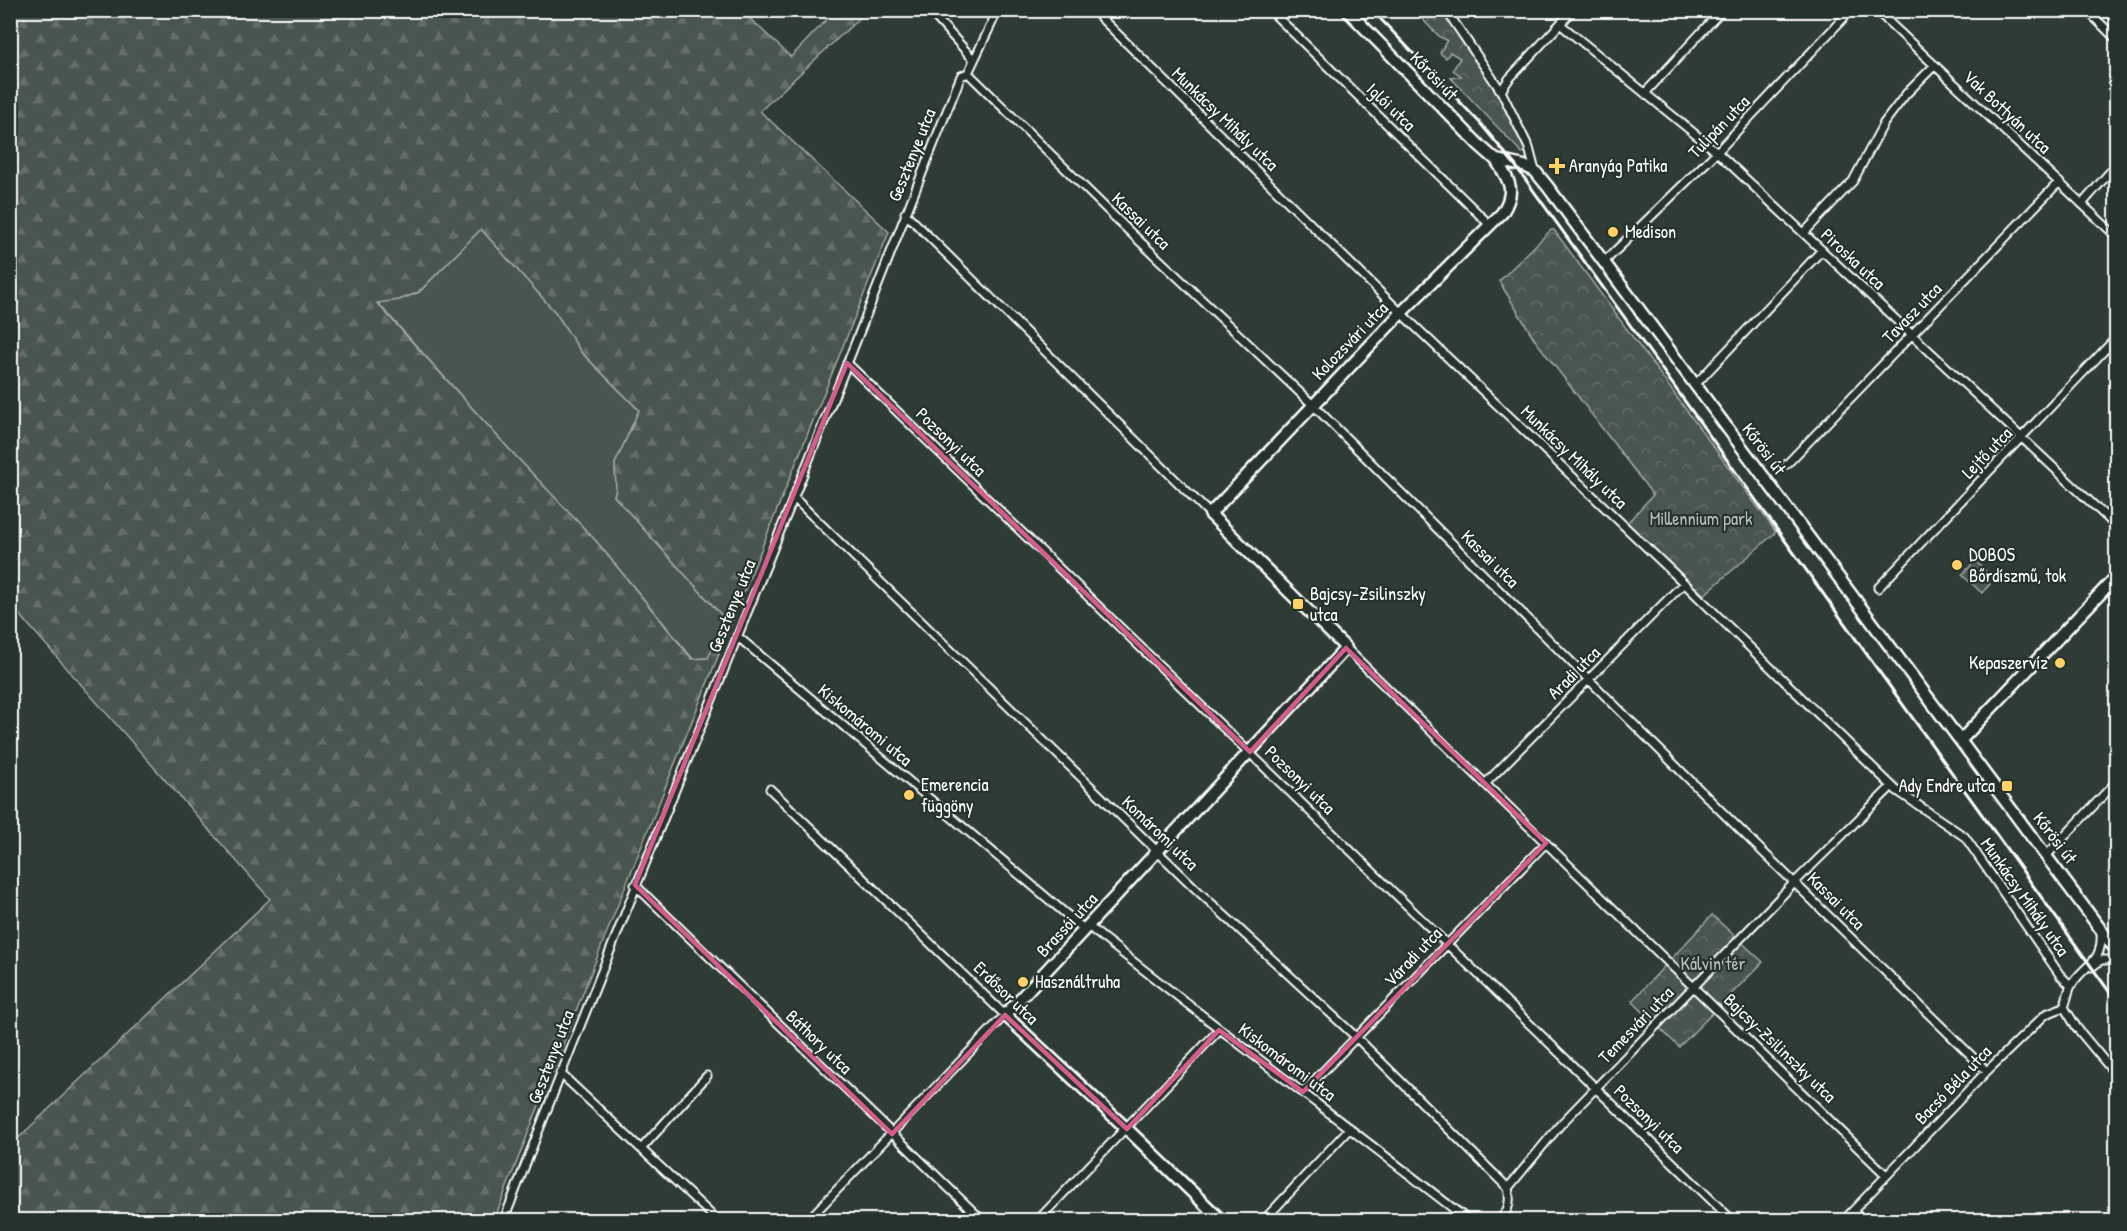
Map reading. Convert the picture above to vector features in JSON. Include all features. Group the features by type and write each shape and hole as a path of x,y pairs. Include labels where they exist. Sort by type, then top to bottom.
{"street":[{"path":"929,10 974,60"},
{"name":"Gesztenye utca","path":"504,1221 560,1073 847,363 905,213 961,76 968,73 998,10"},
{"name":"Munkácsy Mihály utca","path":"1093,10 1401,313 1684,583 1892,786 1965,837 2060,975 2071,986"},
{"name":"Iglói utca","path":"1270,10 1490,225"},
{"name":"Kőrösi út","path":"1347,10 1463,130 1496,160"},
{"path":"1446,10 1501,91 1529,148 1529,168 1496,160"},
{"path":"1501,91 1509,79 1573,10"},
{"path":"1646,92 1722,10"},
{"name":"Tulipán utca","path":"1605,261 1717,152 1851,10"},
{"name":"Vak Bottyán utca","path":"1876,10 2116,236"},
{"path":"2087,10 2116,39"},
{"name":"Piroska utca","path":"1560,24 1717,152 2116,526"},
{"path":"1804,233 1853,181 1884,123 1906,94 1935,65"},
{"name":"Kassai utca","path":"968,73 1130,232 1312,404 1721,811 1987,1071"},
{"path":"1496,160 1508,180 1511,191"},
{"path":"2082,204 2116,165"},
{"name":"Kolozsvári utca","path":"1210,514 1312,404 1502,213 1509,202 1514,181 1529,168"},
{"name":"Kőrösi út","path":"1529,168 1605,261 2116,950"},
{"name":"Tavasz utca","path":"1787,464 2059,182"},
{"name":"Bajcsy-Zsilinszky utca","path":"905,213 1346,648 1887,1175"},
{"path":"1696,384 1822,250"},
{"name":"Lejtő utca","path":"1878,588 2116,338"},
{"name":"Pozsonyi utca","path":"847,363 1731,1221"},
{"name":"Komáromi utca","path":"793,497 1158,852 1356,1037 1508,1188"},
{"path":"1961,740 2116,577"},
{"name":"Aradi utca","path":"1485,784 1684,583"},
{"name":"Kiskomáromi utca","path":"736,636 1087,928 1468,1221"},
{"name":"Brassói utca","path":"808,1221 1087,928 1346,648"},
{"path":"2047,855 2116,782"},
{"name":"Temesvári utca","path":"1508,1188 1560,1125 1595,1088 1795,882 1892,786"},
{"name":"Erdősor utca","path":"770,789 1221,1221"},
{"name":"Váradi utca","path":"1303,1092 1546,843"},
{"name":"Báthory utca","path":"635,885 982,1221"},
{"path":"2100,928 2102,945 2099,954 2071,986 2064,1007 2077,1028 2116,1075"},
{"path":"2080,975 2101,960 2116,962"},
{"name":"Bacsó Béla utca","path":"1844,1221 1987,1071 2046,1014 2064,1007"},
{"path":"1038,1221 1219,1030"},
{"path":"560,1073 717,1221"},
{"path":"642,1148 707,1076"},
{"path":"1264,1221 1350,1128"},
{"path":"1500,1221 1506,1214 1511,1200 1508,1188"},
{"path":"1853,1211 1862,1221"}],"highlighted area":[{"path":"847,363 1250,752 1346,648 1546,843 1303,1092 1219,1030 1127,1129 1005,1015 892,1134 635,885"}],"green space":[{"path":"10,11 742,11 791,57 828,18 822,11 867,11 760,111 889,232 605,937 494,1220 11,1220 11,1145 270,899 11,605","holes":["481,229 556,313 581,352 639,410 615,464 614,496 725,619 708,658 692,659 596,541 377,303 399,300 419,292"]},
{"path":"1414,11 1440,11 1453,26 1486,75 1526,152 1522,153 1451,78 1461,76 1453,70 1460,58 1450,52 1446,58 1440,53 1447,40 1440,37"},
{"path":"481,229 556,313 581,352 639,410 615,464 614,496 725,619 709,658 693,659 596,541 509,449 377,302 399,300 419,292"},
{"name":"Millennium park","path":"1551,230 1554,230 1776,532 1704,595 1627,523 1653,495 1535,340 1499,281"},
{"path":"1975,561 1986,571 1981,577 1990,584 1982,593 1962,575"},
{"name":"Kálvin tér","path":"1712,915 1763,962 1679,1047 1632,1001"}],"railway":[{"path":"1372,10 1480,123 1515,165 2116,1001"}],"place":[{"name":"Aranyág Patika","path":"1557,166"},
{"name":"Medison","path":"1613,232"},
{"name":"DOBOS Bőrdíszmű, tok","path":"1957,565"},
{"name":"Bajcsy-Zsilinszky utca","path":"1298,604"},
{"name":"Kepaszervíz","path":"2060,663"},
{"name":"Ady Endre utca","path":"2007,786"},
{"name":"Emerencia függöny","path":"909,795"},
{"name":"Használtruha","path":"1023,982"}]}
